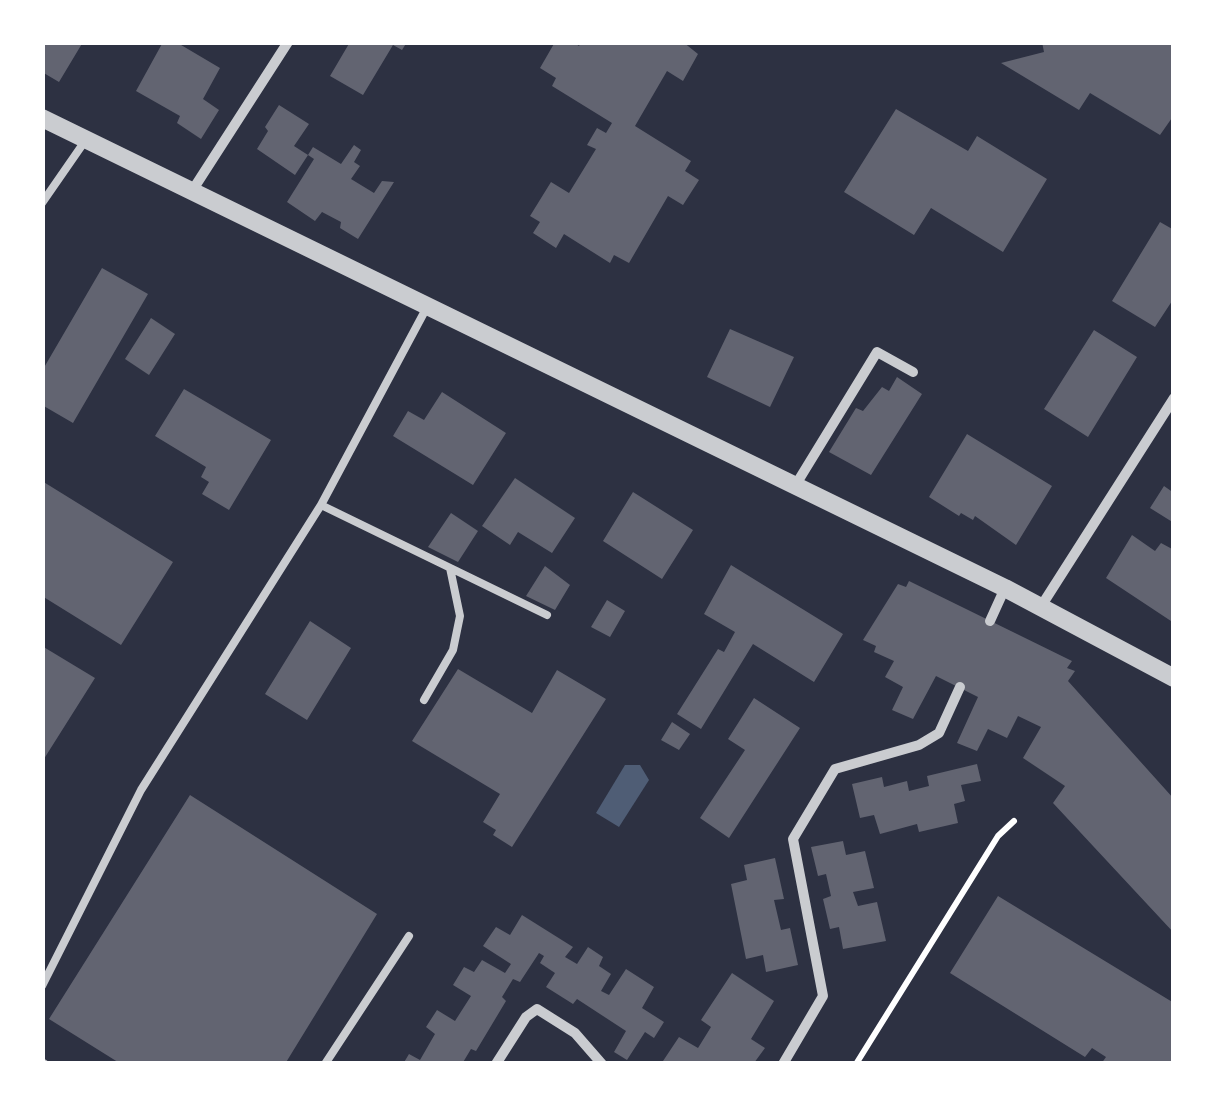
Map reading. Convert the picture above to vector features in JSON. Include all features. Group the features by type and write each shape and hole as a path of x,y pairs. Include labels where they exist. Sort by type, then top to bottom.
{"street":[{"path":"192,191 288,42"},
{"path":"42,118 1005,588 1174,678"},
{"path":"795,486 878,352 914,372"},
{"path":"1040,608 1174,398"},
{"path":"990,621 1005,588"},
{"path":"783,1064 823,996 793,839 836,769 920,745 938,732 960,688"},
{"path":"496,1064 526,1017 537,1009 575,1033 602,1064"}],"lane":[{"path":"42,202 85,141"},
{"path":"42,986 141,790 321,505 427,307"},
{"path":"321,505 547,615"},
{"path":"424,700 453,650 460,616 450,568"},
{"path":"325,1064 408,936"}],"path":[{"path":"856,1064 998,836 1014,821"}],"water":[{"path":"625,765 640,765 649,780 619,827 596,813"}],"building":[{"path":"46,42 83,42 59,82 42,72 42,48"},
{"path":"163,42 176,42 220,68 203,99 219,110 201,139 177,123 180,116 136,91"},
{"path":"350,42 407,42 402,50 393,45 363,95 330,76"},
{"path":"555,42 579,46 581,42 683,42 698,54 683,81 667,71 635,126 691,161 685,171 699,180 683,205 668,196 629,263 614,255 610,263 564,234 556,248 533,233 540,222 530,216 551,182 569,193 596,149 587,145 597,128 606,133 612,123 552,86 556,78 540,68"},
{"path":"1042,42 1174,42 1174,115 1160,135 1090,93 1079,110 1001,63 1044,52"},
{"path":"279,105 309,124 294,146 308,155 295,175 257,149"},
{"path":"896,109 968,151 977,136 1047,179 1003,252 931,208 914,235 844,192"},
{"path":"354,145 361,150 354,162 360,166 351,179 374,193 382,181 394,182 358,239 340,228 341,222 322,212 315,221 287,202 314,159 308,155 313,147 341,164"},
{"path":"1160,222 1174,230 1174,298 1155,327 1112,301"},
{"path":"102,268 148,294 73,423 42,405 42,371"},
{"path":"151,318 175,334 149,375 125,359"},
{"path":"730,329 794,357 770,407 707,377"},
{"path":"1094,330 1137,357 1088,437 1044,409"},
{"path":"897,377 922,394 871,475 829,452 856,408 863,411 882,387 889,391"},
{"path":"184,389 271,440 229,510 202,494 209,482 201,477 206,467 155,436"},
{"path":"442,392 506,433 473,485 393,436 408,411 424,420"},
{"path":"967,434 1052,486 1016,545 975,516 973,520 961,513 959,516 929,497"},
{"path":"515,478 575,518 552,553 518,532 510,545 482,526"},
{"path":"42,481 173,562 121,645 42,596"},
{"path":"1164,486 1174,493 1174,523 1150,508"},
{"path":"633,492 693,530 662,579 603,541"},
{"path":"451,513 478,531 458,562 428,547"},
{"path":"1132,535 1155,551 1161,543 1174,550 1174,623 1106,578"},
{"path":"731,565 843,634 814,682 753,644 701,729 677,714 718,649 724,652 735,632 704,614"},
{"path":"545,566 570,585 555,610 526,596"},
{"path":"909,581 1072,661 1067,668 1075,671 1068,681 1174,799 1174,933 1053,803 1065,786 1023,758 1041,727 1018,716 1007,738 988,729 977,751 957,743 978,697 936,676 913,719 892,710 903,687 885,677 894,661 874,652 876,646 863,640 898,584 906,587"},
{"path":"607,600 625,611 610,637 591,627"},
{"path":"310,621 351,648 307,720 265,694"},
{"path":"42,646 95,678 42,762"},
{"path":"458,669 532,713 557,670 606,699 512,847 493,835 496,830 483,822 500,794 412,741"},
{"path":"754,698 800,728 729,838 700,818 745,750 728,739"},
{"path":"672,722 690,734 679,750 661,740"},
{"path":"977,764 981,781 961,785 965,801 954,804 958,823 919,832 917,824 880,834 874,815 860,818 852,784 882,777 884,787 907,781 909,791 929,786 927,776"},
{"path":"190,795 377,914 285,1064 121,1064 49,1019"},
{"path":"843,841 846,855 865,851 874,888 853,892 858,906 877,902 886,941 843,949 839,927 830,929 823,899 831,896 826,874 818,876 811,847"},
{"path":"775,858 784,899 774,900 781,930 790,928 798,965 766,972 763,955 746,959 731,884 747,880 744,865"},
{"path":"998,896 1174,1003 1174,1064 1101,1064 1106,1057 1092,1048 1085,1057 950,973"},
{"path":"522,915 573,947 565,957 577,964 588,947 603,957 599,966 611,974 601,991 609,995 626,969 654,987 642,1008 664,1022 654,1038 645,1032 627,1060 614,1052 626,1031 577,999 573,1004 546,987 555,973 540,963 544,956 539,953 520,982 513,979 502,997 506,1001 476,1051 471,1049 462,1064 403,1064 409,1054 420,1060 435,1034 426,1027 437,1010 455,1021 471,996 453,985 464,967 474,972 482,960 505,973 511,964 483,946 496,927 510,935"},
{"path":"732,973 774,1001 751,1039 765,1048 754,1063 661,1064 679,1037 698,1048 711,1027 701,1020"}]}
